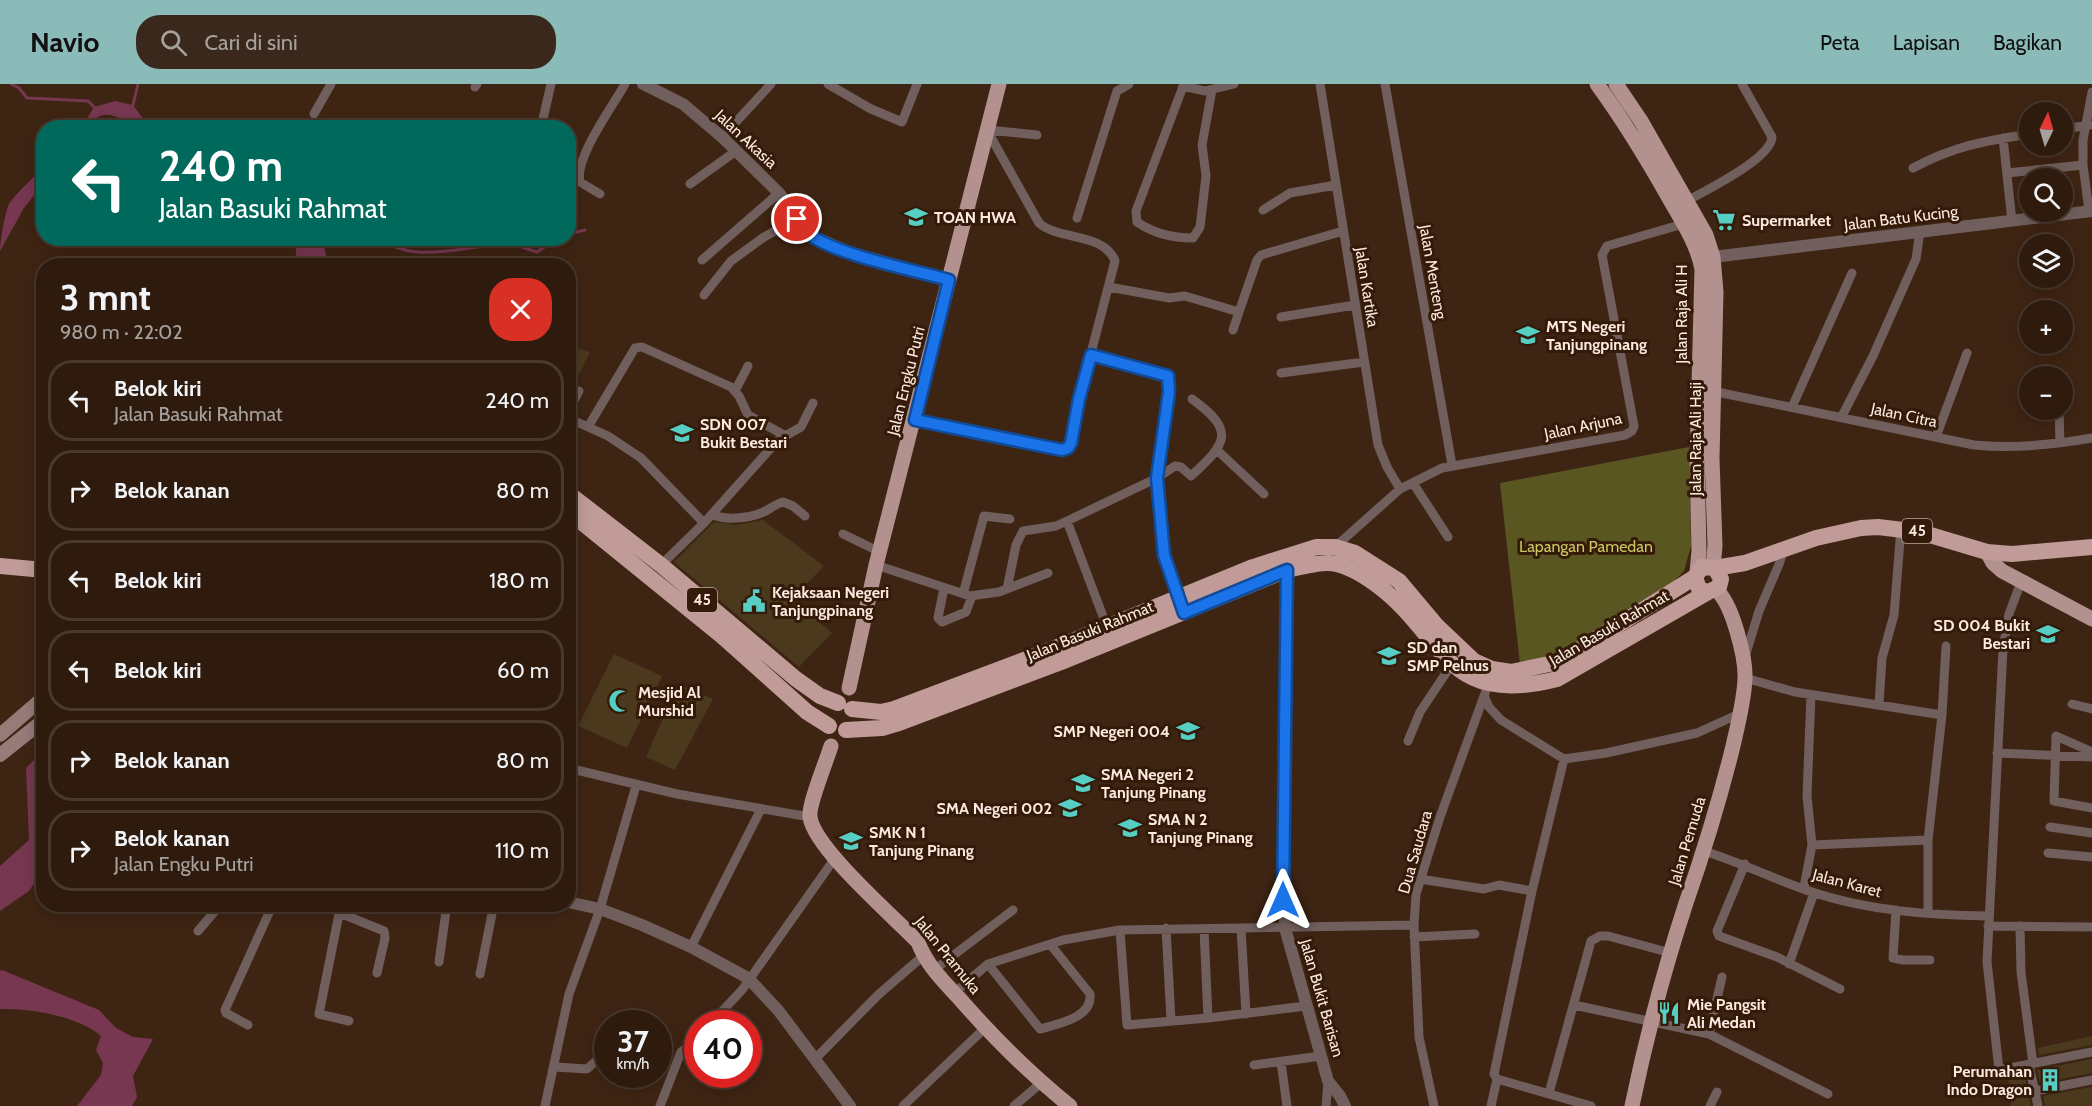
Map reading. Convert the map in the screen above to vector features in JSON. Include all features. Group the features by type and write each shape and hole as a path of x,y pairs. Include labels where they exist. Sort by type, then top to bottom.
{"highway":[{"name":"Jalan Basuki Rahmat","path":"576,502 591,520 807,712 837,729 882,728 899,723 1181,605 1289,554 1316,547 1335,547 1355,553 1399,581 1452,664 1487,691 1557,679 1714,590"},
{"name":"Jalan Basuki Rahmat","path":"576,514 591,520 661,565 796,679 820,696 845,705 881,712 1107,627 1287,570 1329,563 1347,567 1390,593 1430,630 1474,661 1492,669 1511,672 1554,663 1572,654 1696,575"},
{"name":"45","path":"1696,575 1702,567 1714,568 1745,563 1816,538 1861,528 1901,528 1934,535 1987,552 2038,553 2092,547"},
{"name":"45","path":"1714,590 1745,563"},
{"path":"0,566 36,569"},
{"path":"1696,575 1699,589 1714,590 1721,579 1714,568"},
{"path":"831,705 845,705 854,720 837,729 826,714 831,705"}],"main road":[{"name":"Jalan Engku Putri","path":"849,688 878,559 989,131 999,84"},
{"name":"Jalan Raja Ali H","path":"1598,84 1630,130 1683,224 1709,276 1697,462 1699,551 1696,575"},
{"name":"Jalan Raja Ali Haji","path":"1616,84 1641,121 1687,201 1706,235 1713,257 1709,276 1714,568"},
{"path":"1987,552 1993,563 2002,571 2092,619"},
{"name":"Jalan Pemuda","path":"1632,1106 1651,1023 1724,783 1741,713 1745,678 1744,660 1729,609 1722,594 1714,590"},
{"path":"0,735 36,705"},
{"path":"0,755 36,726"},
{"path":"810,817 831,746"},
{"name":"Jalan Pramuka","path":"810,817 816,834 835,858 918,942 923,956 985,1028 1041,1083 1070,1106"}],"street":[{"path":"314,114 331,84"},
{"path":"543,120 551,84"},
{"path":"600,194 580,182 579,174 590,140 625,84"},
{"name":"Jalan Akasia","path":"643,84 683,104 722,137 780,193 810,235 885,263 949,280"},
{"path":"722,137 771,84"},
{"path":"828,84 871,109 902,122 917,84"},
{"path":"1077,218 1117,91 1129,84"},
{"path":"1212,90 1202,145 1206,176 1200,227 1192,238 1179,238 1148,229 1137,222 1136,211 1184,85 1200,91 1234,84"},
{"name":"Jalan Kartika","path":"1320,84 1378,445 1400,489"},
{"name":"Jalan Menteng","path":"1385,84 1452,465"},
{"path":"1687,201 1757,159 1772,144 1772,137 1742,84"},
{"path":"2090,211 2083,165 2092,92"},
{"path":"2073,127 2089,125"},
{"path":"989,131 1036,135"},
{"path":"915,420 1062,450 1068,448 1071,443 1079,399 1115,261 1110,253 1088,241 1053,232 1040,223 989,131"},
{"path":"1913,168 1940,154 1962,147 2019,136"},
{"path":"2003,138 2012,221"},
{"path":"690,184 736,151"},
{"path":"2007,174 2083,165"},
{"path":"1263,210 1290,192 1336,185"},
{"path":"702,260 780,193"},
{"name":"Jalan Batu Kucing","path":"1713,257 2090,211"},
{"path":"704,295 731,261 764,237 797,219"},
{"name":"Jalan Arjuna","path":"1335,547 1400,489 1452,465 1625,435 1632,431 1634,426 1602,255 1607,246 1683,224"},
{"path":"1233,330 1257,260 1261,255 1343,231"},
{"path":"1842,416 1916,259 1920,231"},
{"path":"1792,407 1852,273"},
{"path":"1109,287 1169,298 1185,296 1239,312"},
{"path":"1281,317 1355,305"},
{"path":"588,427 635,348 639,347 662,355 735,391 748,415 784,435"},
{"path":"1936,437 1967,353"},
{"path":"1091,355 1168,376 1169,392 1157,478 1162,545 1181,605"},
{"path":"1281,373 1364,362"},
{"path":"735,391 748,366"},
{"path":"576,397 579,391"},
{"name":"Jalan Citra","path":"1712,391 2001,448 2092,438"},
{"path":"1007,589 1016,545 1023,531 1056,526 1157,478 1178,465 1191,476 1218,451 1221,441 1219,424 1212,413 1192,399"},
{"path":"661,565 704,523 784,435 801,427 813,403"},
{"path":"2059,420 2060,443"},
{"path":"576,422 620,442 641,458 704,523"},
{"path":"1218,451 1264,494"},
{"path":"1413,483 1448,537"},
{"path":"712,514 724,518 749,516 762,513 783,502 793,506 805,516"},
{"path":"944,588 938,618 942,622 966,612 984,516 1010,519"},
{"path":"1067,521 1107,627"},
{"path":"1879,705 1882,658 1894,615 1901,528"},
{"path":"843,534 878,559 944,588 968,595 987,595 1048,573"},
{"path":"1744,660 1759,611 1783,550"},
{"name":"Jalan Bukit Barisan","path":"1287,570 1284,747 1285,928 1328,1081 1345,1106"},
{"path":"2021,582 2009,614 2003,650 1988,921 1987,962 1998,1070 2092,1052"},
{"path":"1928,912 1928,840 1942,715 1946,646"},
{"path":"1408,741 1420,711 1452,664"},
{"path":"1745,678 1811,694 1942,715"},
{"path":"845,705 849,688"},
{"path":"1487,691 1489,707 1502,720 1564,759 1606,753 1697,732 1741,713"},
{"name":"Dua Saudara","path":"1434,1106 1419,1037 1414,937 1416,894 1440,817 1487,691"},
{"path":"1804,887 1812,845 1807,796 1811,694"},
{"path":"2072,704 2092,710"},
{"path":"2054,724 2056,736 2054,801 2092,808"},
{"path":"831,746 837,729"},
{"path":"2056,736 2092,754"},
{"path":"1997,753 2092,754"},
{"path":"1491,1106 1497,1079 1494,1074 1532,891 1564,759"},
{"path":"576,770 636,786 810,817"},
{"path":"545,1106 569,994 600,909 636,786"},
{"path":"691,947 761,809"},
{"path":"2050,827 2092,833"},
{"path":"1812,845 1928,840"},
{"name":"Jalan Karet","path":"1704,851 1745,864 1814,893 1896,910 1928,912 2020,926 2092,927"},
{"path":"2048,853 2092,857"},
{"path":"723,1010 742,990 748,978 835,858"},
{"path":"1745,864 1717,931 1719,936 1777,957 1840,989"},
{"path":"1420,879 1484,889 1499,885 1532,891"},
{"path":"1789,964 1814,893"},
{"path":"576,904 600,909 691,947 748,978 778,1010 850,1106"},
{"path":"934,970 1013,910"},
{"path":"1896,910 1893,958 1930,960"},
{"path":"198,931 214,912"},
{"path":"248,1025 225,1010 269,912"},
{"path":"340,912 319,1014 349,1021"},
{"path":"347,912 384,931 386,938 377,972"},
{"path":"439,962 446,912"},
{"path":"480,974 492,912"},
{"path":"954,993 988,964 1050,944 1120,930 1414,925"},
{"path":"2020,926 2021,972 2038,1106"},
{"path":"1166,928 1171,1020"},
{"path":"1242,928 1246,1014"},
{"path":"1204,929 1208,1018"},
{"path":"1120,930 1127,1025 1306,1006"},
{"path":"1414,937 1475,934"},
{"path":"1549,1093 1591,941 1600,936 1671,952"},
{"path":"988,964 1040,1029 1070,1020 1085,1010 1090,1003 1090,994 1050,944"},
{"path":"816,1059 878,995 923,956"},
{"path":"1709,1035 1722,977"},
{"path":"1574,1005 1709,1035 1828,1094"},
{"path":"903,1106 985,1028"},
{"path":"660,1106 681,1052 684,1050"},
{"path":"1254,1065 1321,1056"},
{"path":"1281,1062 1287,1106"},
{"path":"555,1067 587,1069 594,1063"},
{"path":"1497,1079 1591,1106"},
{"path":"2035,1091 2092,1080"},
{"path":"1326,1106 1328,1081"},
{"path":"1014,1106 1041,1083"},
{"path":"1710,1106 1717,1092"}],"green space":[{"name":"Lapangan Pamedan","path":"1689,447 1691,546 1684,571 1673,582 1557,657 1520,664 1500,483"}],"shaded area":[{"path":"115,101 133,105 144,120 124,120 102,115 94,120 86,120 94,107"},
{"path":"36,175 36,193 24,208 0,251 9,204"},
{"path":"296,246 324,246 327,258 296,258"},
{"path":"36,758 36,880 29,891 0,911 0,866 29,840 26,768"},
{"path":"0,971 99,1010 116,1028 133,1037 153,1039 133,1076 137,1097 132,1106 77,1106 101,1075 103,1063 96,1050 101,1036 67,1018 25,1010 0,1009"}],"building":[{"path":"576,348 590,352 576,380"},
{"name":"Kejaksaan Negeri Tanjungpinang","path":"763,520 824,566 792,599 832,633 799,667 674,562 714,522 737,525"},
{"name":"Mesjid Al Murshid","path":"614,654 662,676 627,748 578,726"},
{"path":"678,684 713,699 675,770 646,757"},
{"path":"2092,1036 2092,1045 2039,1055 2038,1048"},
{"path":"2092,1059 2092,1073 2040,1083 2037,1070"},
{"path":"2024,1072 2031,1106 2011,1106 2008,1075"},
{"path":"2092,1087 2092,1106 2045,1106 2043,1096"}],"waterway":[{"path":"11,84 19,88 27,98 88,101 94,107"},
{"path":"133,105 138,84"},
{"path":"576,232 585,230"},
{"path":"393,246 410,251 426,252 488,246"},
{"path":"520,246 537,252 546,246"}],"place":[{"name":"TOAN HWA","path":"916,217"},
{"name":"Supermarket","path":"1724,220"},
{"name":"MTS Negeri Tanjungpinang","path":"1528,335"},
{"name":"SDN 007 Bukit Bestari","path":"682,433"},
{"name":"Kejaksaan Negeri Tanjungpinang","path":"754,601"},
{"name":"SD 004 Bukit Bestari","path":"2048,634"},
{"name":"SD dan SMP Pelnus","path":"1389,656"},
{"name":"Mesjid Al Murshid","path":"620,701"},
{"name":"SMP Negeri 004","path":"1188,731"},
{"name":"SMA Negeri 2 Tanjung Pinang","path":"1083,783"},
{"name":"SMA Negeri 002","path":"1070,808"},
{"name":"SMA N 2 Tanjung Pinang","path":"1130,828"},
{"name":"SMK N 1 Tanjung Pinang","path":"851,841"},
{"name":"Mie Pangsit Ali Medan","path":"1669,1013"},
{"name":"Perumahan Indo Dragon","path":"2050,1080"}],"route":[{"path":"797,219 810,235 849,252 949,280 915,420 1062,450 1068,448 1074,434 1079,399 1091,355 1168,376 1169,392 1161,435 1157,478 1164,555 1184,613 1287,570 1283,900"}]}
